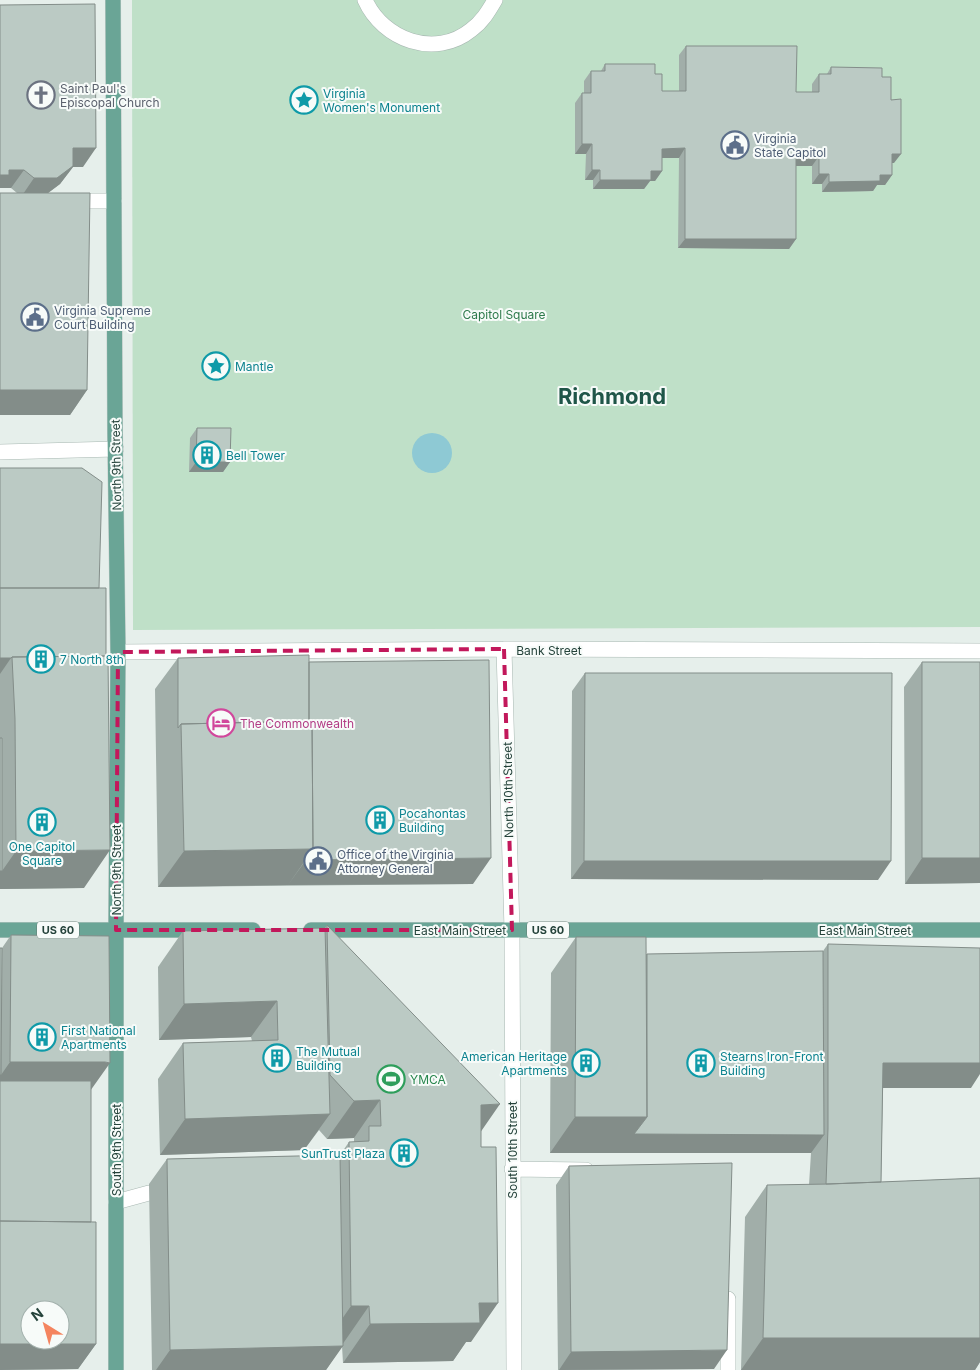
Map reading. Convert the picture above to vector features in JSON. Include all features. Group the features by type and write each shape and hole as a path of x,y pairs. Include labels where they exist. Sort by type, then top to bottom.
{"main road":[{"name":"North 9th Street","path":"114,0 118,652 116,930"},
{"name":"US 60","path":"0,930 268,930"},
{"name":"South 9th Street","path":"116,930 116,1370"},
{"name":"East Main Street","path":"298,930 980,930"}],"street":[{"path":"365,0 371,12 386,28 406,40 427,44 450,41 470,31 486,16 495,0"},
{"path":"58,201 114,201"},
{"path":"0,452 116,449"},
{"name":"Bank Street","path":"118,652 504,649 980,651"},
{"name":"North 10th Street","path":"504,649 512,930"},
{"name":"South 10th Street","path":"512,930 514,1370"},
{"path":"512,1169 599,1170"},
{"path":"116,1202 149,1193"},
{"path":"728,1280 728,1370"}],"highlighted area":[{"path":"504,649 512,930 116,930 118,652"}],"green space":[{"name":"Capitol Square","path":"132,0 980,0 980,627 133,630"}],"water":[{"path":"428,433 436,433 443,436 449,442 452,453 449,464 443,470 436,473 428,473 421,470 415,464 412,457 412,449 415,442 421,436"}],"building":[{"name":"Saint Paul's Episcopal Church","path":"95,4 96,148 73,148 73,166 57,178 34,178 24,170 9,170 9,175 0,175 0,5"},
{"name":"Virginia State Capitol","path":"686,46 797,46 796,92 819,92 819,74 831,74 831,67 882,68 882,77 891,77 891,100 901,99 901,154 892,154 892,175 880,175 880,181 829,182 829,174 819,174 819,156 796,156 796,239 685,239 685,148 662,149 662,171 651,171 651,180 600,180 600,170 592,170 592,144 582,144 582,93 591,93 591,71 605,71 605,64 655,64 655,74 662,74 662,91 686,91"},
{"name":"Virginia Supreme Court Building","path":"0,193 90,193 87,390 0,390"},
{"path":"197,428 231,428 230,462 196,462"},
{"path":"0,468 82,468 102,482 99,588 0,588"},
{"path":"0,588 106,588 106,656 0,658"},
{"path":"309,655 309,721 181,724 178,728 178,658"},
{"path":"108,656 110,850 16,851 15,719 12,657"},
{"name":"Pocahontas Building","path":"489,660 491,858 306,860 313,849 312,721 309,721 309,662"},
{"path":"922,662 980,662 980,858 922,858"},
{"path":"585,673 892,673 891,861 584,861"},
{"path":"312,721 313,849 184,851 181,724"},
{"path":"0,738 2,738 2,871 0,871"},
{"name":"SunTrust Plaza","path":"327,925 500,1104 481,1105 481,1147 496,1147 498,1303 479,1303 480,1323 370,1324 369,1306 351,1306 349,1142 369,1141 369,1126 381,1126 380,1100 354,1101 330,1075"},
{"path":"325,928 330,1114 185,1119 183,1043 278,1040 277,1001 184,1004 183,931"},
{"path":"11,935 109,936 110,1063 10,1062"},
{"path":"576,937 646,937 647,1117 575,1117"},
{"path":"828,944 980,948 980,1063 883,1063 881,1182 826,1184 828,1128"},
{"path":"0,948 2,948 1,1075 0,1075"},
{"name":"Stearns Iron-Front Building","path":"823,951 824,1135 634,1134 647,1117 647,954"},
{"path":"0,1081 91,1081 91,1222 0,1221"},
{"path":"340,1155 343,1346 170,1350 167,1159"},
{"path":"732,1163 727,1350 571,1352 569,1166"},
{"path":"980,1178 980,1338 763,1338 767,1185"},
{"path":"0,1221 96,1222 96,1344 70,1344 70,1300 20,1300 20,1344 0,1344"}],"place":[{"name":"Saint Paul's Episcopal Church","path":"41,95"},
{"name":"Virginia Women's Monument","path":"304,100"},
{"name":"Virginia State Capitol","path":"735,145"},
{"name":"Virginia Supreme Court Building","path":"35,317"},
{"name":"Mantle","path":"216,366"},
{"name":"Bell Tower","path":"207,455"},
{"name":"7 North 8th","path":"41,659"},
{"name":"The Commonwealth","path":"221,723"},
{"name":"Pocahontas Building","path":"380,820"},
{"name":"One Capitol Square","path":"42,822"},
{"name":"Office of the Virginia Attorney General","path":"318,861"},
{"name":"First National Apartments","path":"42,1037"},
{"name":"The Mutual Building","path":"277,1058"},
{"name":"American Heritage Apartments","path":"586,1063"},
{"name":"Stearns Iron-Front Building","path":"701,1063"},
{"name":"YMCA","path":"391,1079"},
{"name":"SunTrust Plaza","path":"404,1153"}],"district":[{"name":"Richmond","path":"612,396"}]}
